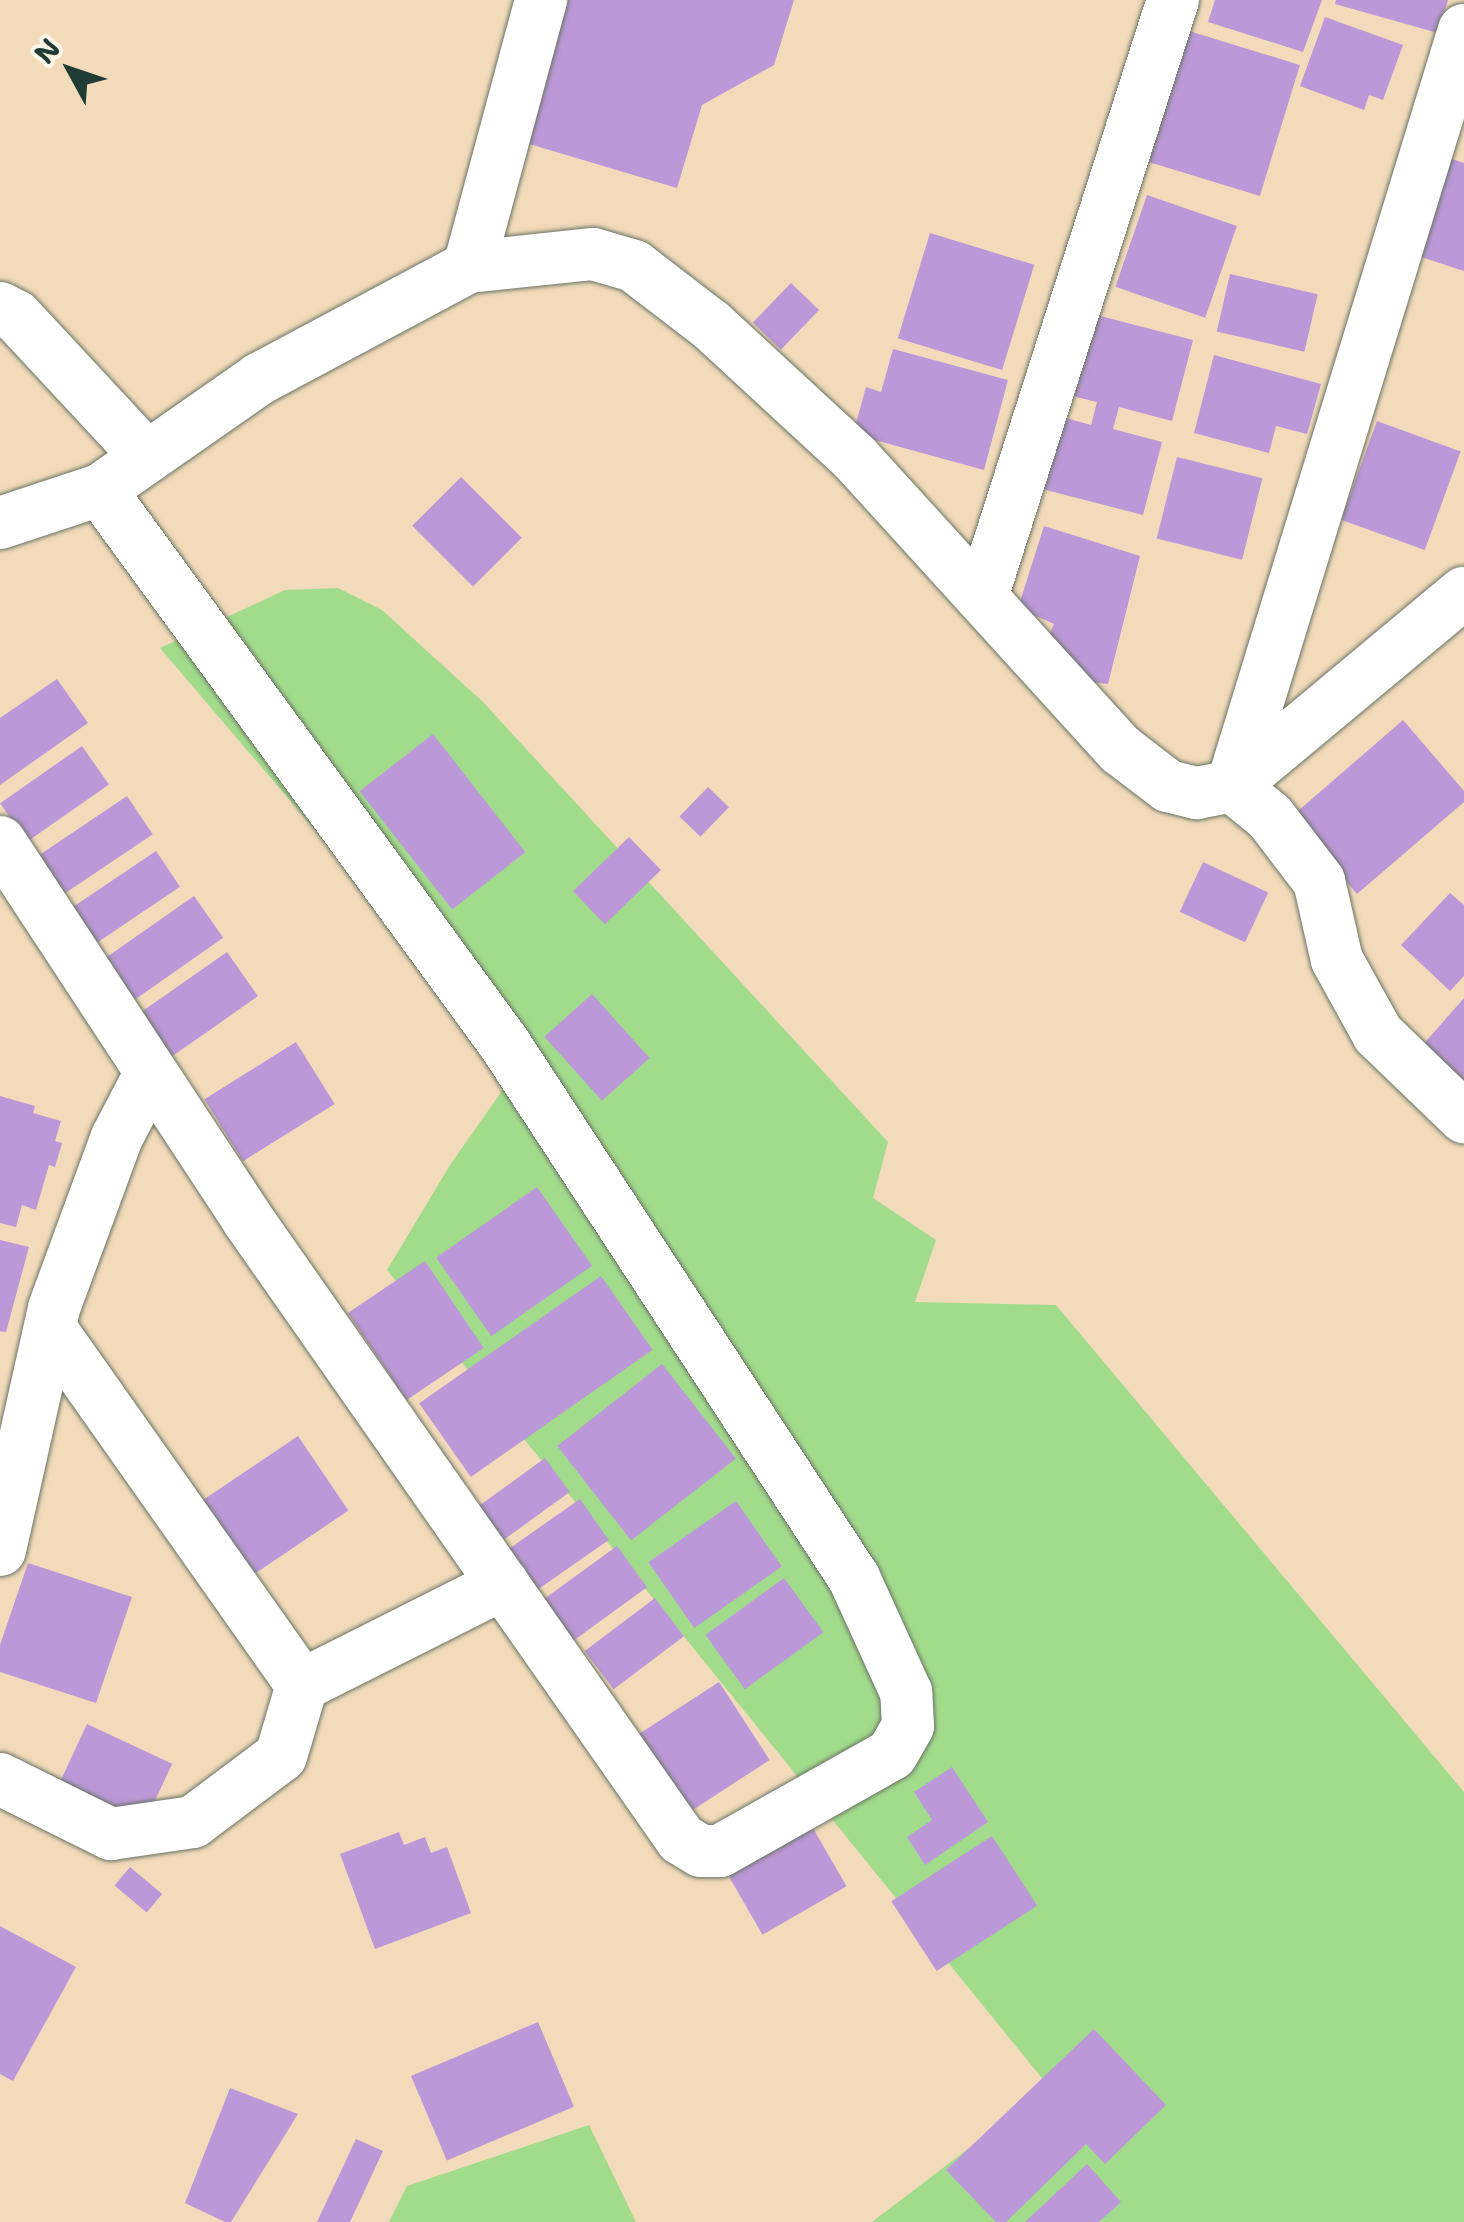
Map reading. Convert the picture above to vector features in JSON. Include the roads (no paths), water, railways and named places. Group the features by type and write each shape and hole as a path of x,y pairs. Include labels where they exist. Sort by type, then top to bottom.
{"street":[{"path":"470,267 542,0"},
{"path":"982,598 1173,0"},
{"path":"1232,786 1464,30"},
{"path":"0,524 100,490 259,378 470,267 593,254 634,266 711,325 855,458 1121,750 1168,786 1198,793 1232,786 1464,593"},
{"path":"0,308 16,316 146,457"},
{"path":"0,842 246,1217 681,1839 702,1851 720,1851 892,1754 908,1726 906,1692 854,1578 515,1060 100,490"},
{"path":"1232,786 1270,817 1319,881 1337,960 1378,1034 1464,1117"},
{"path":"0,1550 50,1328 117,1137 152,1072"},
{"path":"50,1328 302,1685"},
{"path":"0,1779 112,1834 193,1822 281,1756 302,1685 502,1584"}]}
